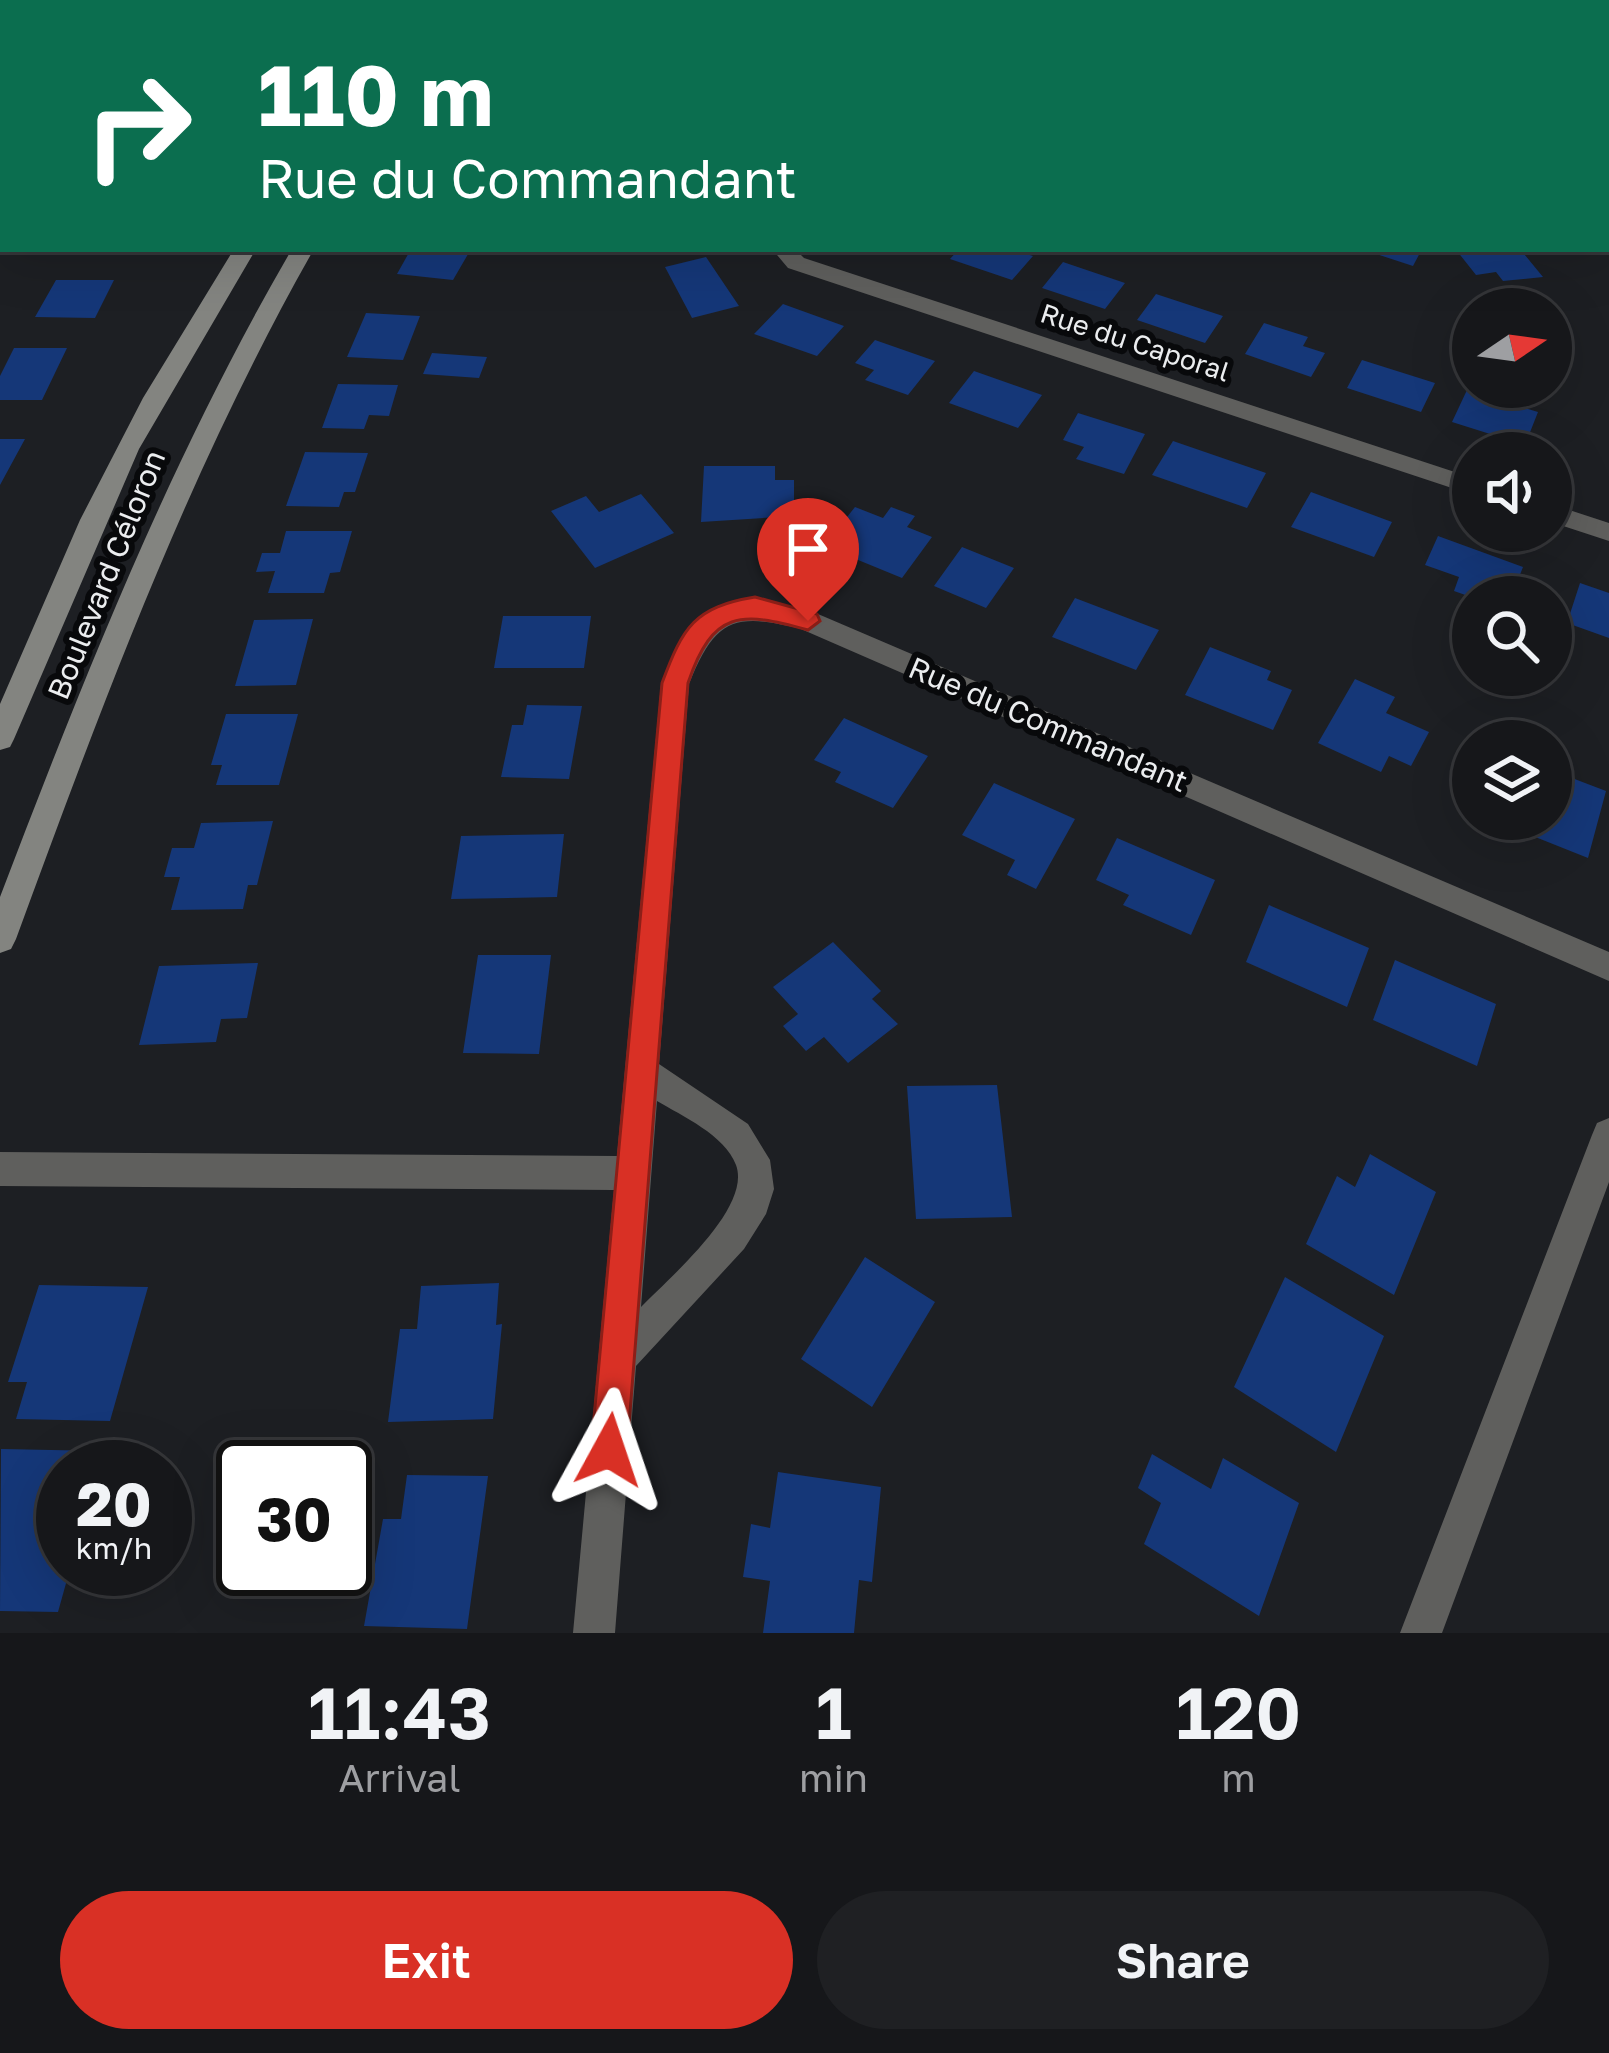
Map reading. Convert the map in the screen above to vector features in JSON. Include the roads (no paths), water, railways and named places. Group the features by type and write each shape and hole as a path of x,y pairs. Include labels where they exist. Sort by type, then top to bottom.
{"street":[{"name":"Boulevard Céloron","path":"0,739 74,561 127,450 176,358 242,252"},
{"name":"Boulevard Céloron","path":"0,939 179,480 245,346 301,252"},
{"name":"Rue du Caporal","path":"786,252 796,263 1452,480"},
{"path":"1572,520 1609,532"},
{"name":"Rue du Commandant","path":"594,1633 675,683 688,645 721,612 755,606 808,621 1609,967"},
{"path":"617,1358 734,1232 753,1202 756,1172 748,1150 731,1134 641,1070"},
{"path":"1421,1633 1609,1135"},
{"path":"0,1169 631,1172"}]}
